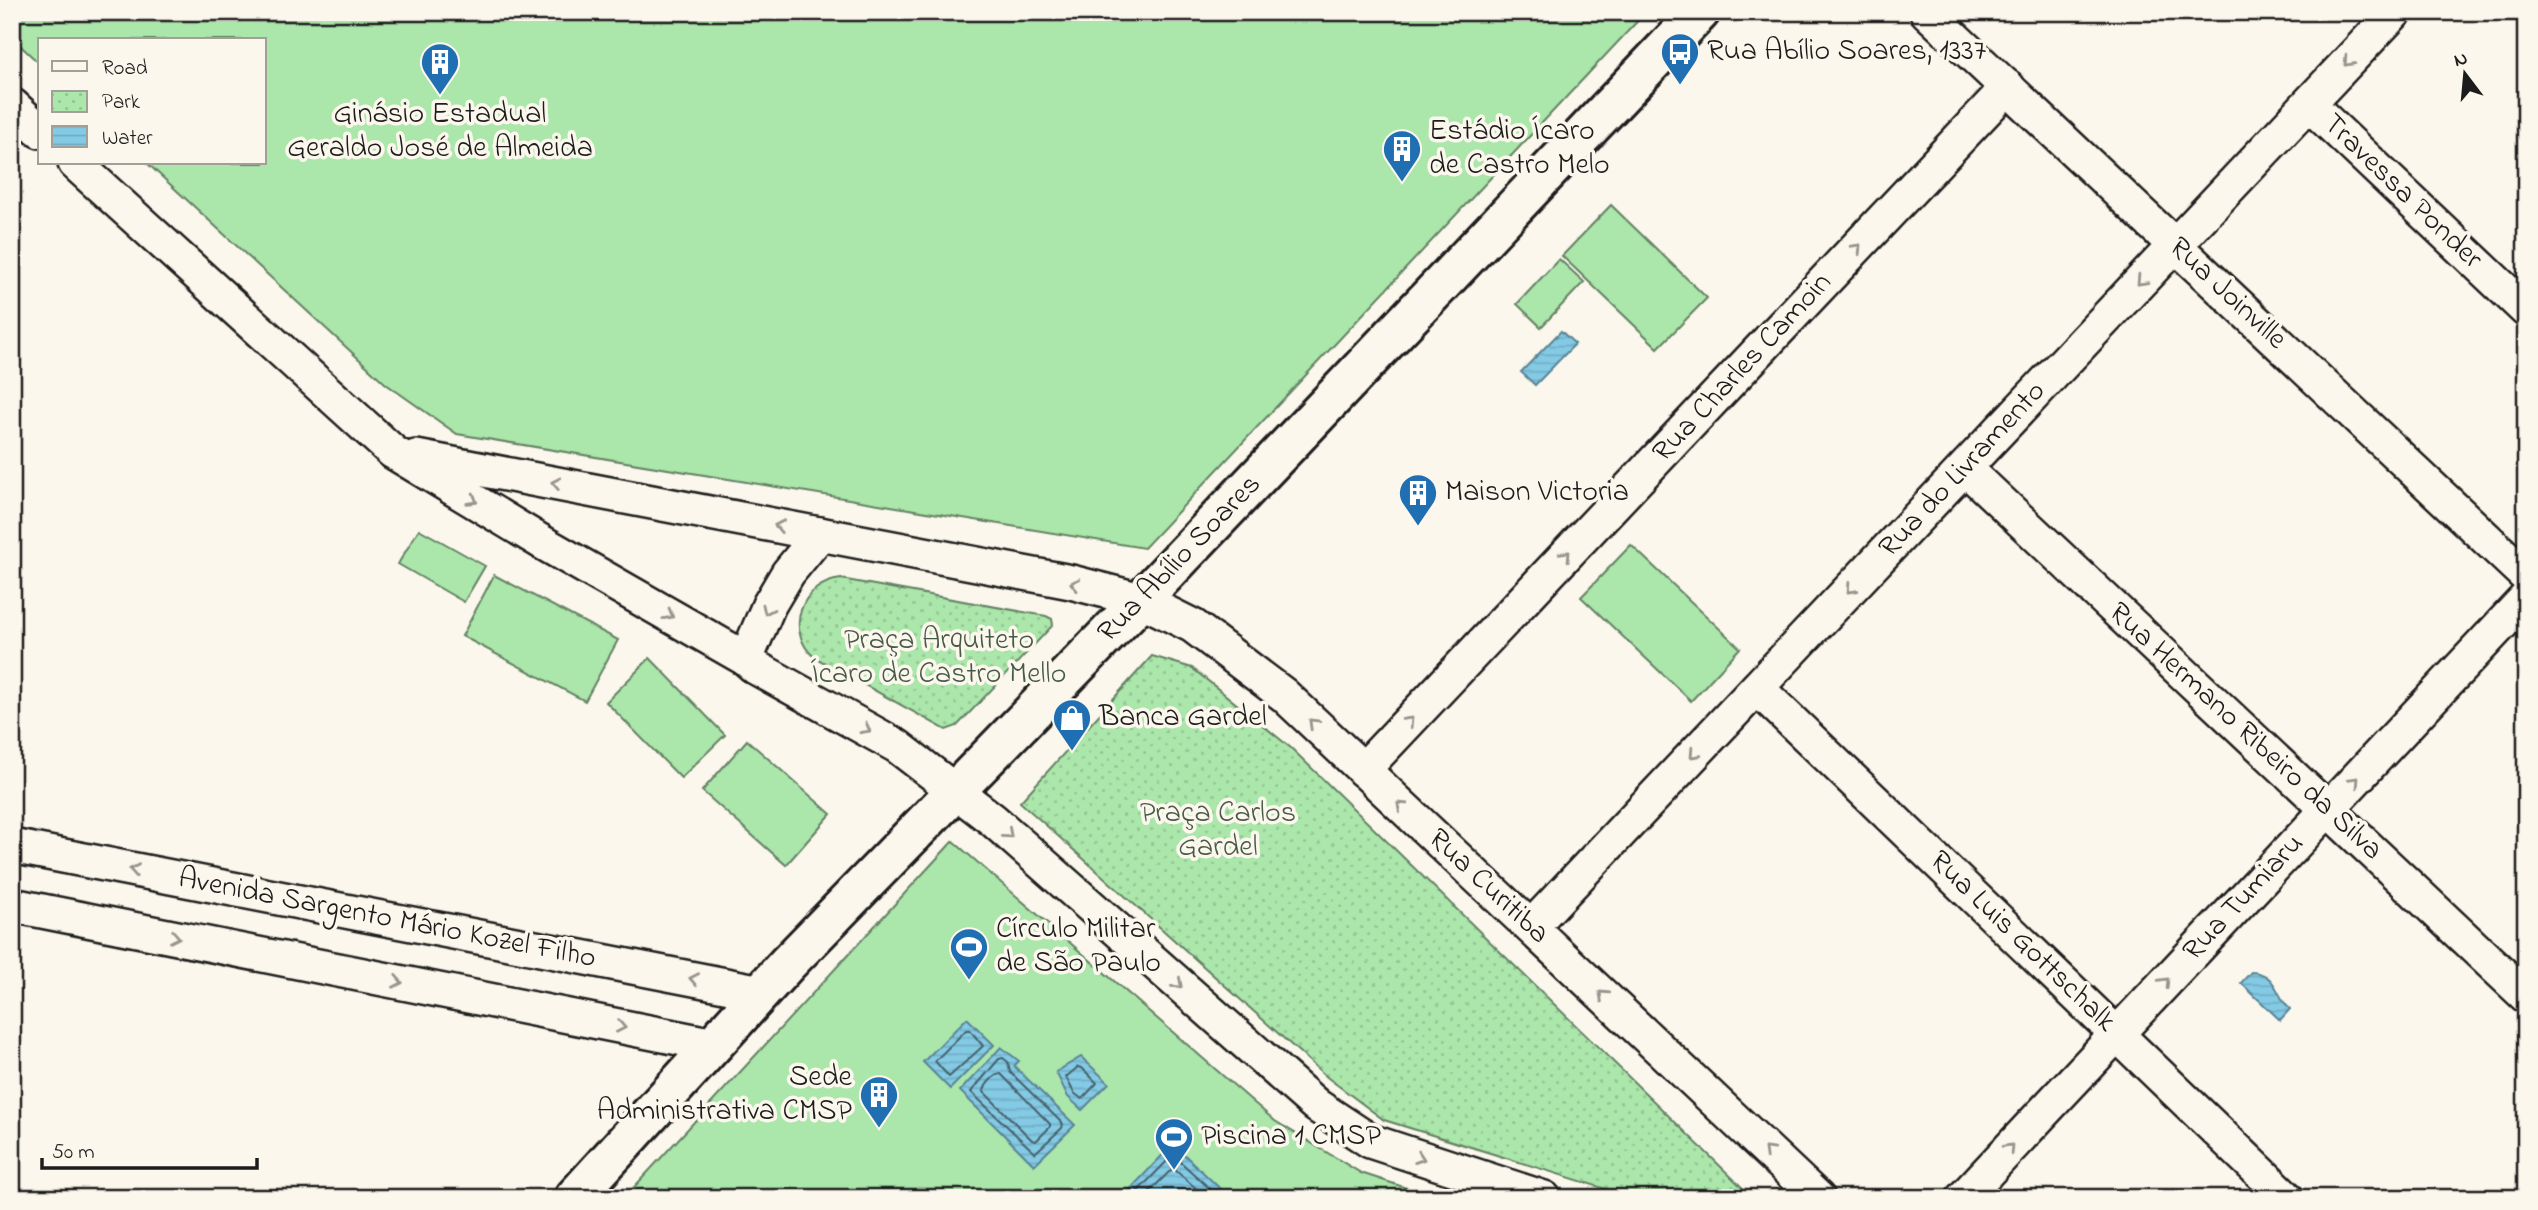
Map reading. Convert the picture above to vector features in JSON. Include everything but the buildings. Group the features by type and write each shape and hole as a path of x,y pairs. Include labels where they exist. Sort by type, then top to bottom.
{"street":[{"name":"Rua Abílio Soares","path":"574,1198 761,992 1141,600 1700,12"},
{"name":"Rua Joinville","path":"1927,12 2526,576"},
{"name":"Rua do Livramento","path":"1531,927 2395,12"},
{"name":"Rua Charles Camoin","path":"1363,770 2008,87"},
{"name":"Travessa Ponder","path":"2309,104 2526,310"},
{"path":"12,106 38,129"},
{"path":"76,164 393,452 545,544 747,659 755,667 897,746 993,820 1317,1106 1342,1124 1370,1141 1544,1198"},
{"name":"Rua Curitiba","path":"393,452 1071,582 1141,600 1193,626 1284,695 1818,1198"},
{"name":"Rua Hermano Ribeiro da Silva","path":"1965,468 2526,996"},
{"path":"747,659 769,606 788,573 820,534"},
{"name":"Rua Tumiaru","path":"1963,1198 2526,598"},
{"name":"Rua Luis Gottschalk","path":"1757,688 2287,1198"},
{"name":"Avenida Sargento Mário Kozel Filho","path":"12,846 761,992"},
{"name":"Avenida Sargento Mário Kozel Filho","path":"12,905 714,1045"}],"green space":[{"path":"12,12 1646,12 1144,548 457,434 386,384 148,164 266,164 266,38 38,38 38,62 12,38"},
{"path":"1611,205 1707,298 1658,348 1562,256"},
{"path":"1559,259 1584,282 1541,327 1517,304"},
{"path":"419,529 485,566 464,602 398,564"},
{"path":"1631,545 1740,648 1691,701 1581,597"},
{"path":"494,575 618,640 585,701 462,636"},
{"name":"Praça Arquiteto Ícaro de Castro Mello","path":"841,579 1046,616 1052,619 1053,625 957,726 946,730 814,657 805,646 800,634 801,609 816,589 827,582"},
{"name":"Praça Carlos Gardel","path":"1152,656 1192,668 1291,748 1753,1198 1635,1198 1384,1120 1328,1078 1020,802"},
{"path":"650,658 725,735 681,778 606,702"},
{"path":"747,740 831,814 786,865 702,791"},
{"name":"Círculo Militar de São Paulo","path":"953,841 1275,1121 1361,1173 1437,1198 624,1198"}],"water":[{"path":"1561,331 1575,344 1535,385 1521,372"},
{"path":"2251,972 2266,976 2290,1009 2280,1020 2241,983"},
{"path":"967,1018 994,1045 950,1089 923,1062"},
{"path":"1001,1047 1019,1061 1014,1066 1075,1125 1034,1165 960,1091"},
{"path":"1081,1057 1109,1083 1082,1110 1068,1097 1056,1072"},
{"name":"Piscina 1 CMSP","path":"1173,1144 1230,1198 1122,1198"}],"place":[{"name":"Rua Abílio Soares, 1337","path":"1680,86"},
{"name":"Ginásio Estadual Geraldo José de Almeida","path":"440,96"},
{"name":"Estádio Ícaro de Castro Melo","path":"1402,183"},
{"name":"Maison Victoria","path":"1418,527"},
{"name":"Banca Gardel","path":"1072,752"},
{"name":"Círculo Militar de São Paulo","path":"969,981"},
{"name":"Sede Administrativa CMSP","path":"879,1129"},
{"name":"Piscina 1 CMSP","path":"1174,1171"}]}
